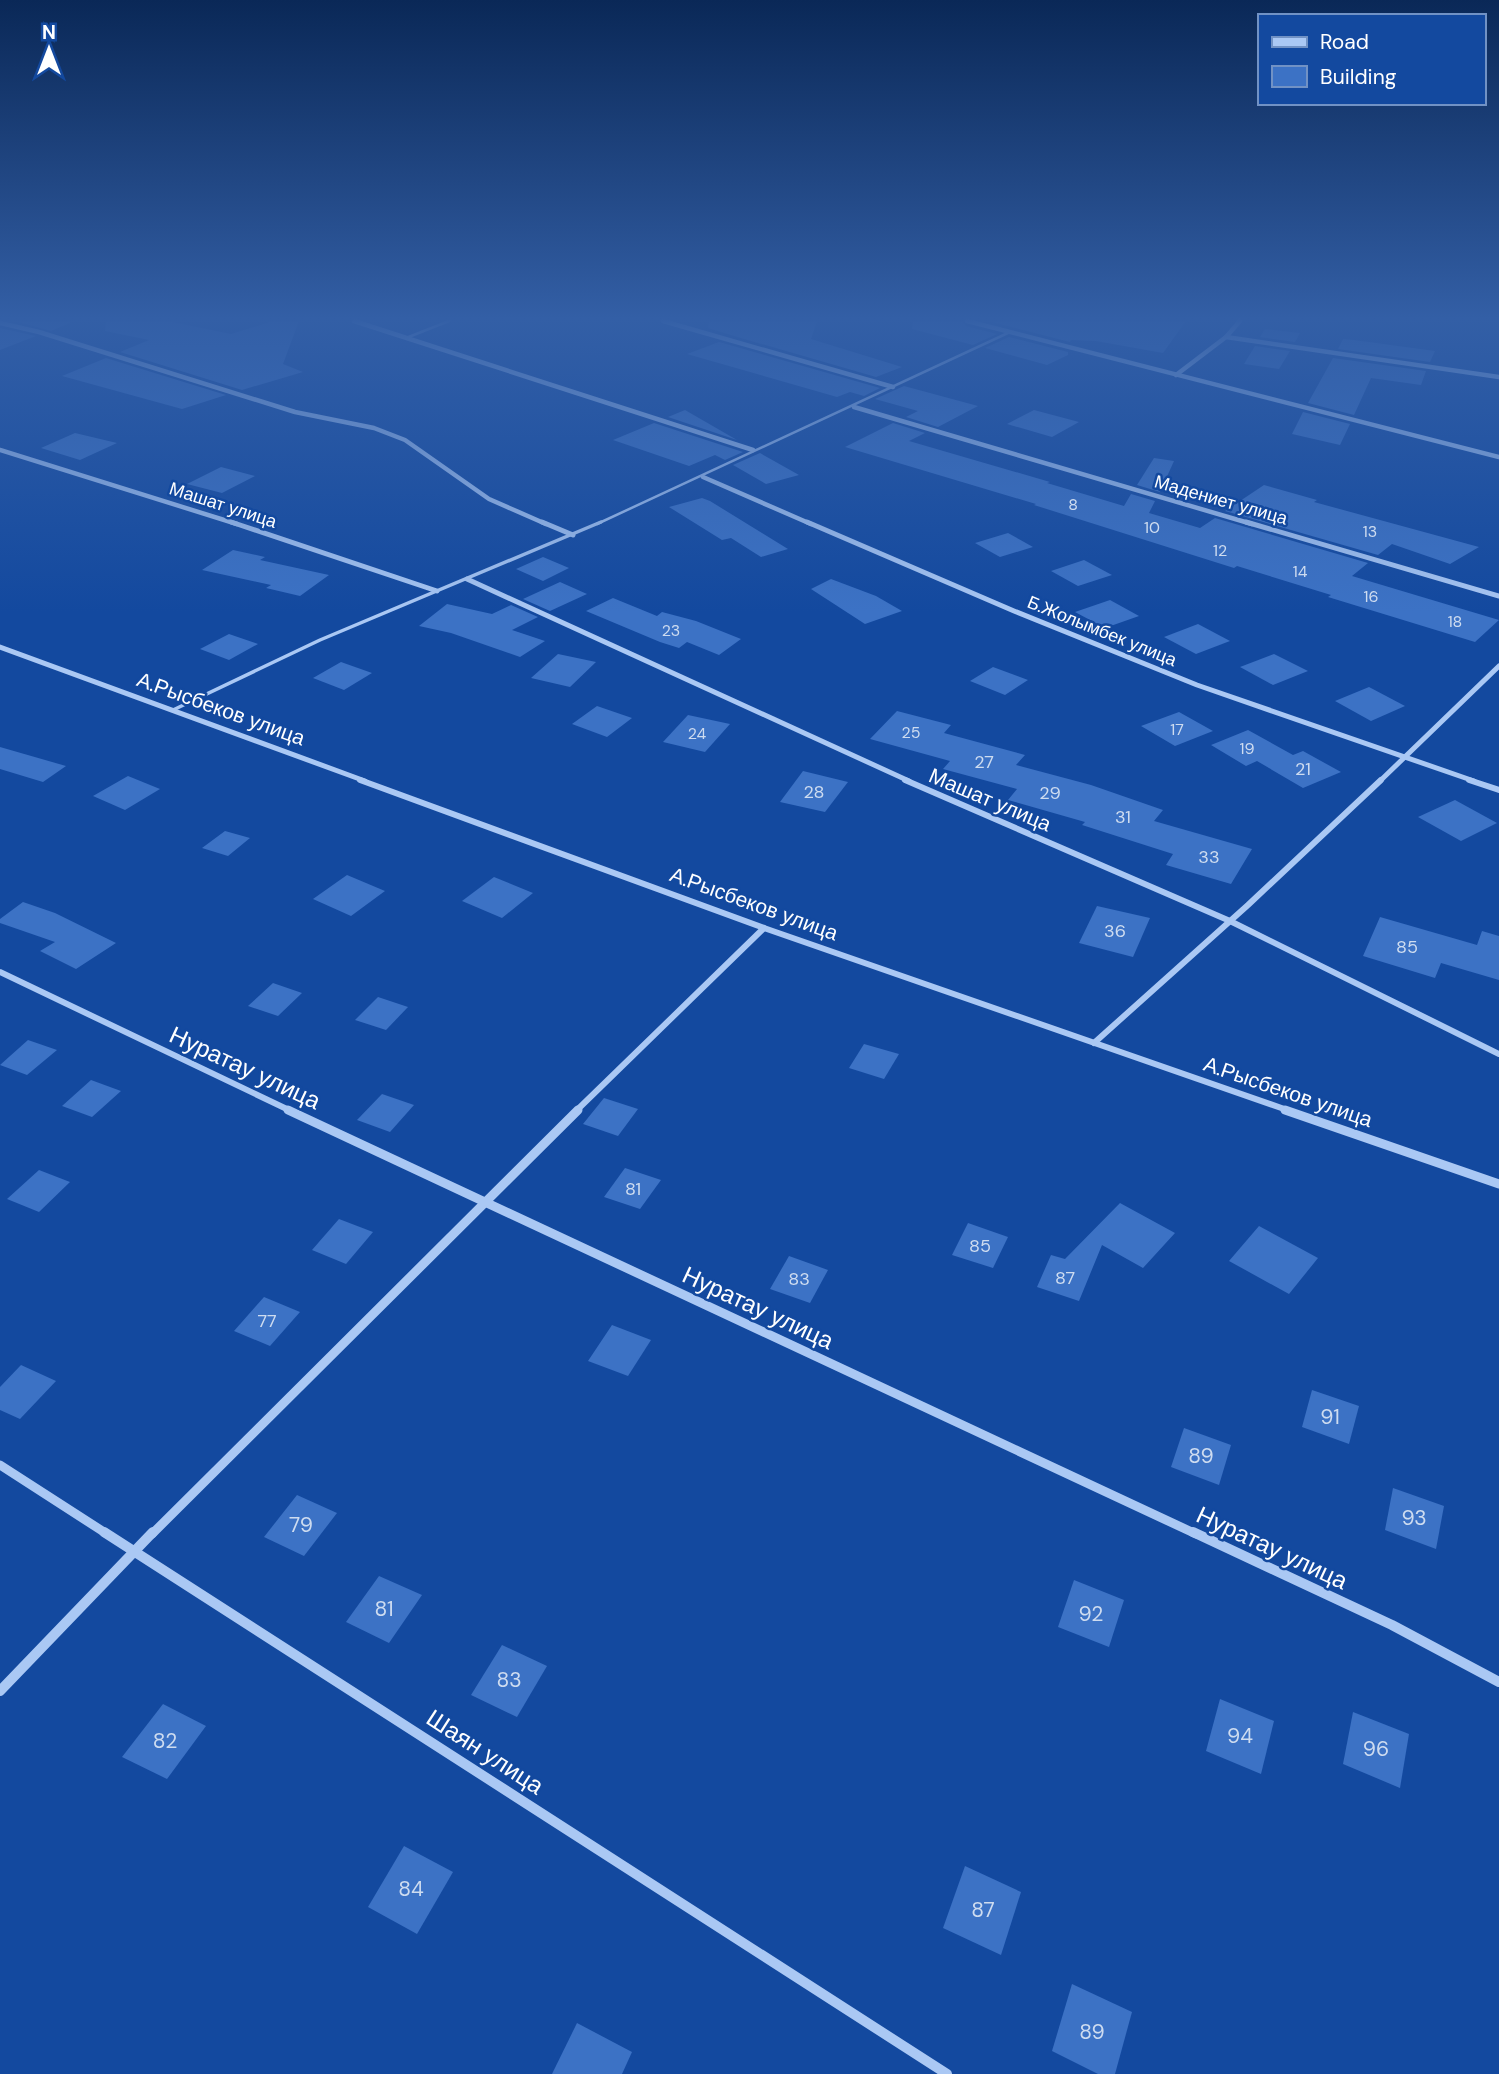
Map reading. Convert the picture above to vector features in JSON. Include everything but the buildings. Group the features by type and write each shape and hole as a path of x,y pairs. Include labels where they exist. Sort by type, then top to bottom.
{"street":[{"path":"324,418 374,428 405,440 489,499 573,535"},
{"path":"653,418 753,450"},
{"name":"Мадениет улица","path":"891,418 1499,596"},
{"path":"1345,418 1499,457"},
{"name":"Машат улица","path":"0,450 205,513 437,591"},
{"name":"Б.Жолымбек улица","path":"703,477 1014,611 1197,685 1499,790"},
{"name":"Машат улица","path":"467,579 899,777 1230,921 1499,1054"},
{"name":"А.Рысбеков улица","path":"0,647 764,928 1499,1184"},
{"path":"1094,1043 1230,921 1499,666"},
{"path":"0,1691 133,1550 483,1201 764,928"},
{"name":"Нуратау улица","path":"0,972 483,1201 1392,1625 1499,1682"},
{"name":"Шаян улица","path":"0,1465 947,2074"}],"lane":[{"path":"173,710 340,631 573,535 703,477 753,450 829,418"}]}
